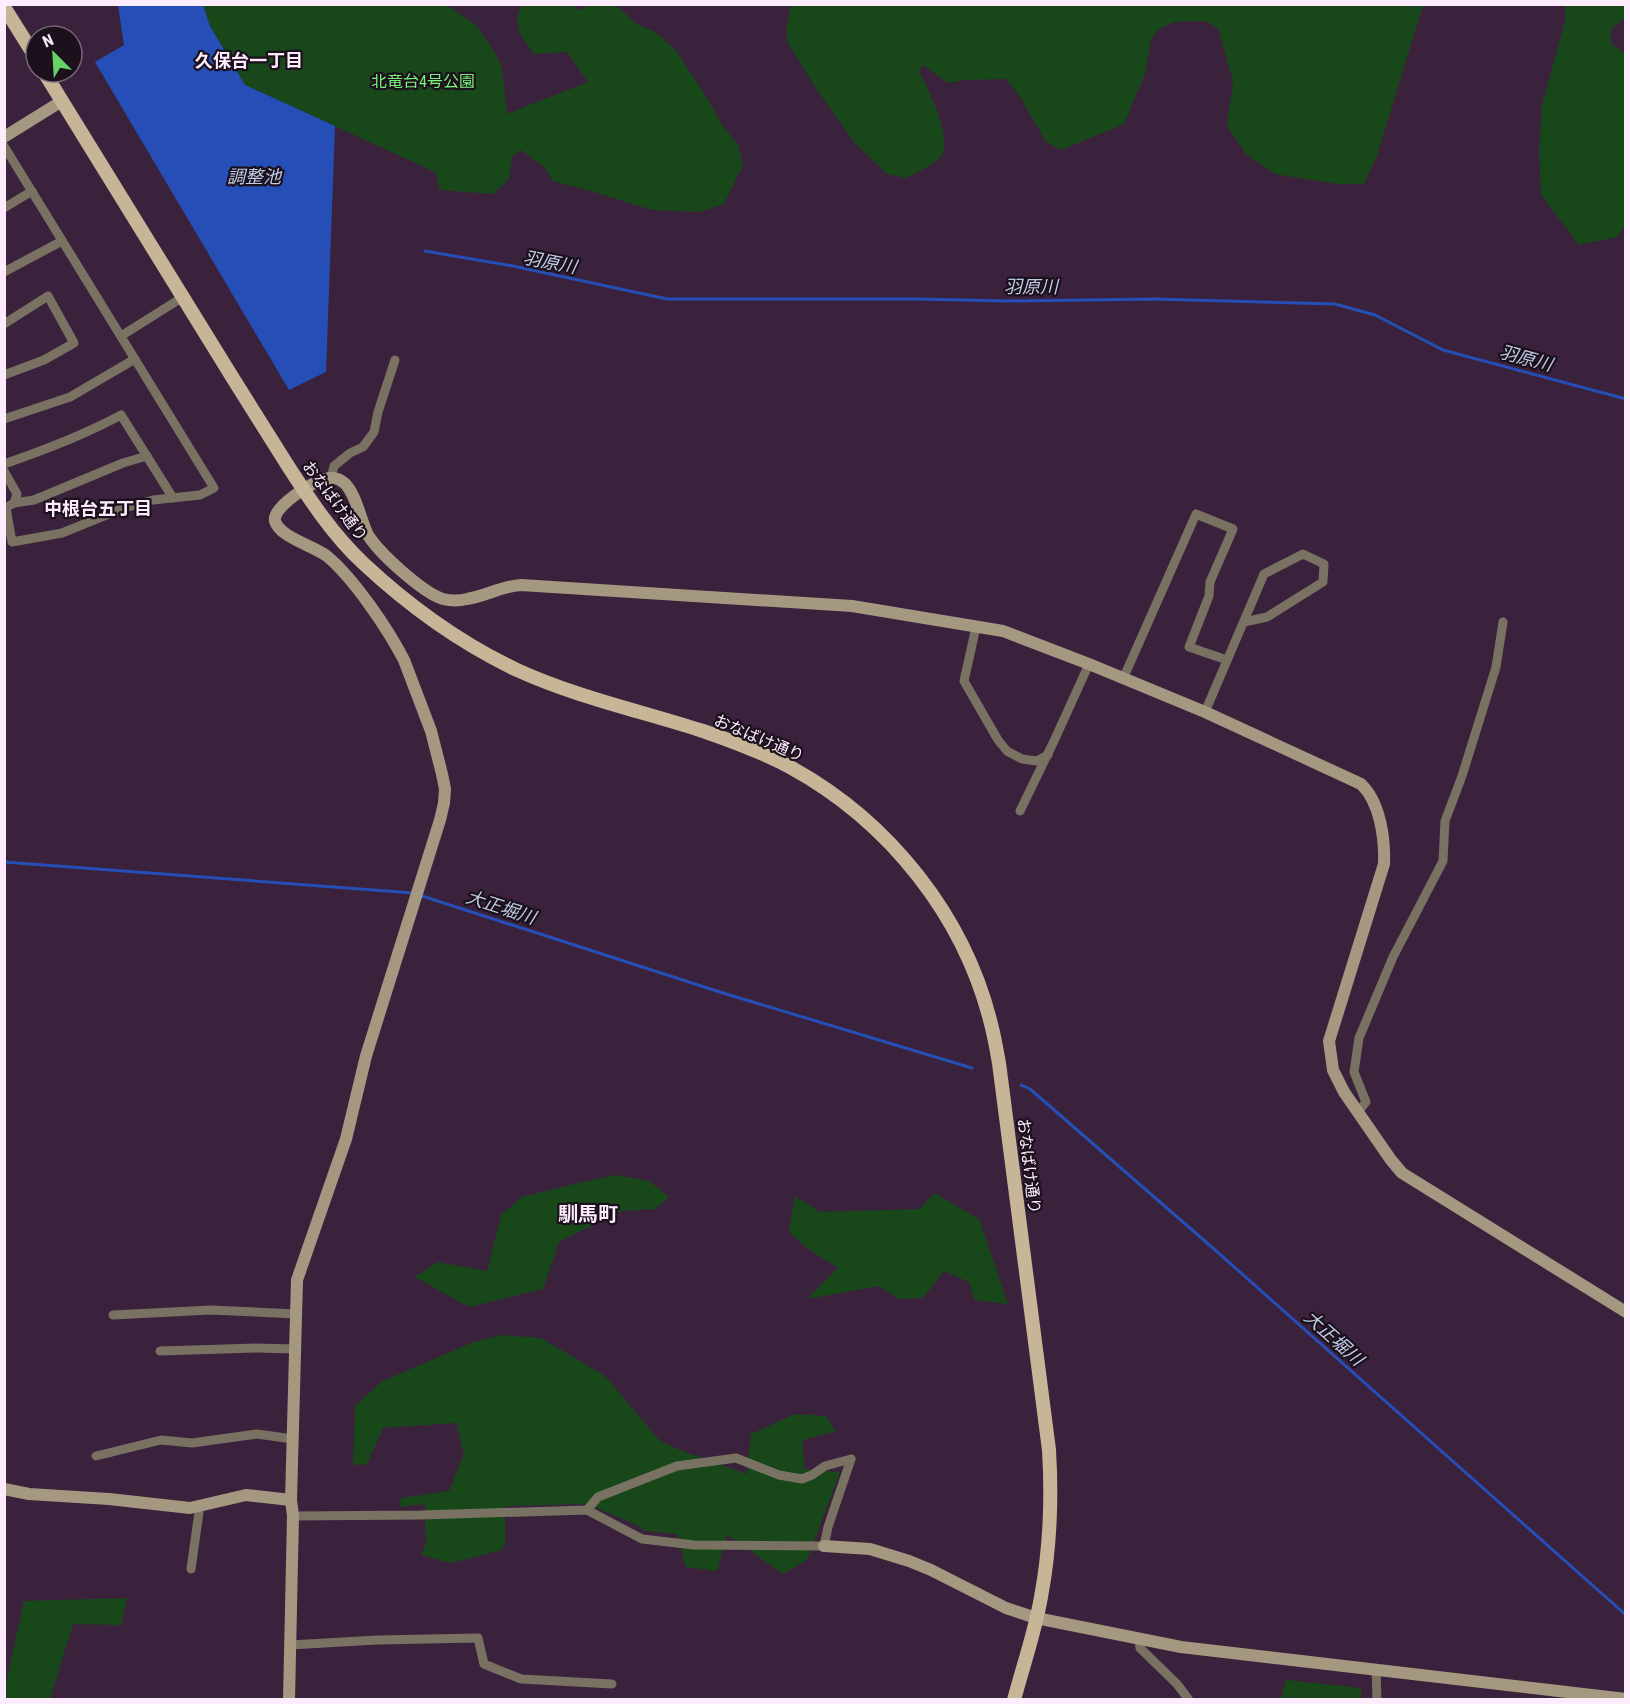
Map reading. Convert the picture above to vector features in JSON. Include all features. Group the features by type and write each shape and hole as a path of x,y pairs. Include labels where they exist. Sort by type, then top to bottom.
{"main road":[{"path":"4,7 24,39"},
{"name":"おなばけ通り","path":"51,84 304,490 325,520 359,560 415,608 452,634 495,659 559,687 705,732 788,765 861,815 905,859 939,904 957,934 980,989 992,1029 999,1064 1051,1473 1050,1527 1045,1574 1014,1700"}],"street":[{"path":"4,137 62,101"},
{"path":"4,146 214,488 200,495 153,500 121,509 62,533 12,542 8,506 17,494 4,471"},
{"path":"4,208 32,191"},
{"path":"4,272 63,240"},
{"path":"4,324 48,296 74,343 44,360 4,375"},
{"path":"121,336 183,297"},
{"path":"4,419 70,397 135,358"},
{"path":"331,478 334,466 350,453 363,447 374,432 395,360"},
{"path":"4,464 50,448 121,415 173,498"},
{"path":"8,506 34,500 123,463 147,456"},
{"path":"289,1700 293,1516 291,1500 297,1280 346,1138 366,1056 440,820 444,796 442,774 431,731 404,660 383,625 349,579 327,556 278,528 275,516 282,506 318,481 331,478 342,480 350,489 363,525 372,541 420,585 443,599 467,599 507,586 521,585 852,606 1003,631 1204,712 1356,781 1365,787 1372,800 1383,837 1384,864 1329,1041 1336,1077 1402,1173 1626,1312"},
{"path":"1123,679 1196,514 1233,529 1210,582 1209,596 1189,647 1227,660"},
{"path":"1204,712 1264,574 1303,554 1324,564 1323,582 1267,617 1244,622"},
{"path":"1358,1112 1366,1102 1354,1072 1359,1038 1393,957 1443,861 1445,821 1462,776 1496,667 1503,622"},
{"path":"976,627 964,681 1007,752 1022,759 1036,761 1048,755"},
{"path":"1020,811 1089,664"},
{"path":"113,1315 211,1310 296,1314"},
{"path":"160,1351 295,1349"},
{"path":"96,1456 161,1440 192,1443 257,1434 293,1439"},
{"path":"587,1510 598,1497 677,1466 736,1458 779,1475 802,1479 825,1466 851,1459 828,1527 824,1546"},
{"path":"4,1489 29,1494 109,1499 190,1508 246,1495 291,1500"},
{"path":"191,1569 201,1505"},
{"path":"293,1516 587,1510 642,1539 694,1545 824,1546 870,1549 931,1570 1006,1608 1036,1618 1181,1647 1626,1699"},
{"path":"290,1646 478,1638 484,1664 521,1679 612,1684"},
{"path":"1138,1639 1140,1648 1177,1684 1189,1700"},
{"path":"1376,1669 1377,1700"}],"green space":[{"path":"1423,4 1377,156 1364,184 1337,184 1275,174 1247,155 1227,126 1233,81 1218,28 1205,21 1174,22 1159,29 1151,40 1145,74 1124,124 1061,150 1046,142 1019,95 1006,79 965,80 948,83 923,65 919,70 942,128 943,151 936,162 906,178 887,174 854,142 815,87 788,43 786,30 791,5"},
{"name":"北竜台4号公園","path":"203,5 447,5 476,25 496,54 502,69 507,114 588,82 567,52 534,54 519,31 518,20 522,5 573,5 578,10 590,5 612,5 618,7 635,23 655,32 675,49 723,126 738,145 743,165 724,204 699,212 652,210 553,181 545,168 521,150 512,157 509,179 493,194 440,190 435,172 245,85 210,26"},
{"path":"1565,5 1625,5 1625,20 1611,29 1611,44 1625,53 1625,225 1617,237 1579,245 1541,195 1539,150 1542,105 1566,18"},
{"path":"616,1175 649,1181 669,1197 655,1209 621,1211 559,1242 543,1289 469,1307 415,1277 437,1262 487,1271 501,1215 522,1197"},
{"path":"934,1193 979,1219 1008,1304 975,1300 969,1282 944,1271 923,1298 899,1299 880,1286 807,1299 838,1268 807,1248 789,1232 795,1196 820,1212 920,1209"},
{"path":"501,1335 541,1338 605,1376 659,1440 747,1474 751,1434 795,1414 826,1416 836,1431 803,1440 804,1469 840,1472 807,1560 783,1574 727,1534 717,1571 686,1567 677,1534 645,1531 637,1525 587,1504 505,1506 505,1543 502,1550 451,1563 421,1555 427,1539 425,1504 400,1507 401,1498 449,1491 464,1454 456,1423 383,1428 367,1464 353,1465 355,1406 381,1382 471,1343"},
{"path":"127,1598 121,1625 73,1624 50,1699 5,1699 5,1684 24,1601"},
{"path":"1286,1680 1361,1688 1361,1699 1281,1699"}],"water":[{"name":"調整池","path":"118,5 203,5 210,26 245,85 335,126 326,372 289,390 95,62 124,45"}],"waterway":[{"name":"羽原川","path":"425,251 513,266 667,299 1007,301 1155,299 1335,304 1375,315 1443,350 1626,399"},
{"name":"大正堀川","path":"4,862 413,893"},
{"name":"大正堀川","path":"419,895 723,993 972,1068"},
{"name":"大正堀川","path":"1021,1085 1030,1089 1214,1249 1626,1615"}],"district":[{"name":"久保台一丁目","path":"249,60"},
{"name":"中根台五丁目","path":"98,508"},
{"name":"馴馬町","path":"588,1214"}]}
